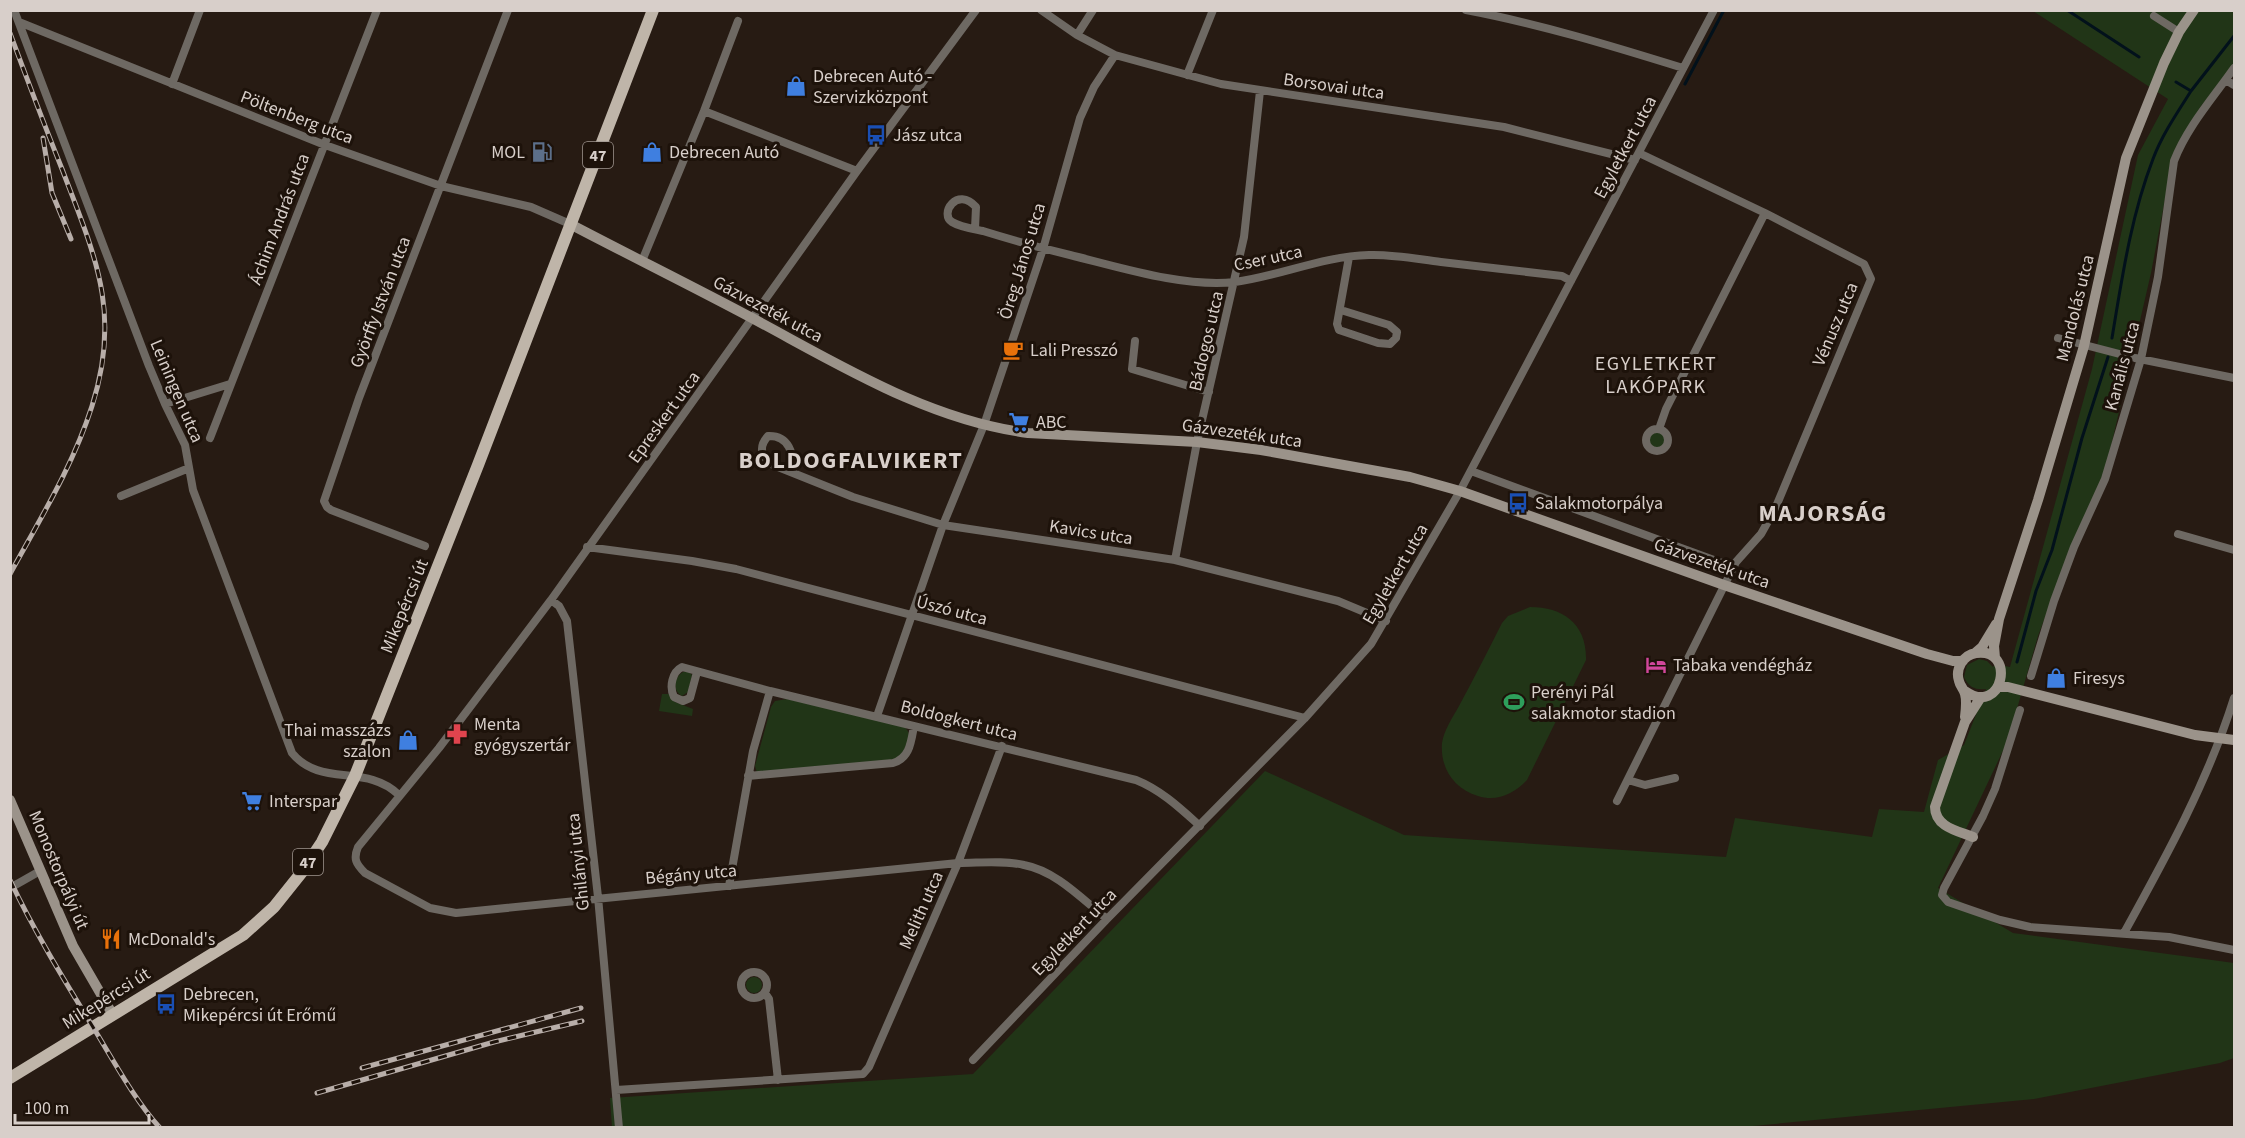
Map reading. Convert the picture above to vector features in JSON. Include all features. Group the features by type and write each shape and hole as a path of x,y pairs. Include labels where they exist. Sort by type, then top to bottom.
{"main road":[{"name":"Mikepércsi út","path":"10,1078 243,934 274,907 302,872 321,842 355,776 478,465 653,10"}],"street":[{"name":"Leiningen utca","path":"14,10 165,404 185,445 193,490 292,753 304,765 314,770 355,776"},
{"path":"172,84 200,10"},
{"name":"Áchim András utca","path":"210,438 377,10"},
{"name":"Györffy István utca","path":"425,546 331,510 324,501 358,398 508,10"},
{"name":"Epreskert utca","path":"399,795 439,748 551,600 857,171 976,10"},
{"name":"Borsovai utca","path":"1041,10 1077,35 1115,55 1221,84 1457,118 1637,157"},
{"path":"1077,35 1093,10"},
{"path":"1187,75 1213,10"},
{"path":"1466,10 1598,41 1683,68"},
{"name":"Egyletkert utca","path":"973,1060 1107,919 1305,718 1362,656 1386,621 1461,491 1714,10"},
{"name":"Mandolás utca","path":"1995,658 1999,619 2038,500 2084,346 2126,158 2151,93 2179,32 2194,10"},
{"path":"2154,16 2179,32"},
{"path":"642,261 704,111 738,21"},
{"name":"Pöltenberg utca","path":"19,22 325,145 441,186 531,207 570,224"},
{"name":"Öreg János utca","path":"877,716 943,525 984,425 1043,249 1083,110 1094,87 1115,55"},
{"name":"Kanális utca","path":"2031,676 2054,601 2074,547 2105,479 2141,359 2158,277 2174,161 2180,145 2235,68"},
{"path":"2226,80 2235,85"},
{"name":"Bádogos utca","path":"1175,560 1197,442 1244,237 1260,91"},
{"path":"704,111 857,171"},
{"name":"Vénusz utca","path":"1617,801 1733,567 1761,534 1774,509 1870,279 1864,264 1765,213 1637,157"},
{"name":"Cser utca","path":"975,229 976,207 964,198 958,199 950,207 948,218 952,222 975,229 1043,249 1174,278 1235,282 1349,257 1385,255 1563,276 1571,281"},
{"path":"1659,429 1666,409 1765,213"},
{"name":"Gázvezeték utca","path":"570,224 753,318 813,352 908,399 938,411 984,425 1028,433 1197,442 1261,450 1410,477 1461,491 1724,585 1927,654 1963,661"},
{"path":"1344,311 1389,325 1397,332 1396,339 1390,344 1378,343 1339,330 1336,324 1349,257"},
{"path":"2058,338 2141,359 2235,378"},
{"path":"1135,341 1132,369 1209,392"},
{"path":"165,404 230,384"},
{"name":"Kavics utca","path":"793,471 793,460 786,442 777,436 768,436 763,443 762,451 765,460 783,470 793,471 853,497 943,525 1175,560 1338,601 1386,621"},
{"path":"121,496 189,468"},
{"path":"1471,471 1733,567"},
{"path":"2178,534 2235,550"},
{"name":"Úszó utca","path":"588,548 736,569 1305,718"},
{"name":"Ghilányi utca","path":"551,600 559,606 567,621 598,897 619,1128"},
{"name":"Mandolás utca","path":"1975,653 1982,647 1999,619"},
{"path":"2001,670 2002,679 1998,687 1994,692 1981,697 1965,691 1960,684 1958,675 1963,661 1975,653 1985,654 1995,658 2010,681 2035,696"},
{"name":"Gázvezeték utca","path":"1927,654 1958,675"},
{"name":"Boldogkert utca","path":"697,672 690,698 683,701 674,697 671,686 677,670 682,667 770,691 1136,780 1162,793 1200,826"},
{"path":"1998,687 2195,735 2235,740"},
{"path":"729,886 748,776 770,691"},
{"path":"1965,691 1965,722"},
{"path":"1973,837 1942,824 1936,818 1935,813 1937,797 1965,722 1981,697"},
{"path":"2124,933 2164,861 2222,739 2235,698"},
{"path":"2020,710 1995,789 1973,837 1944,888 1942,895 1948,902 2000,920 2030,927 2169,936 2235,950"},
{"path":"748,776 893,763 902,760 908,751 914,726"},
{"name":"Melith utca","path":"778,1080 854,1076 863,1074 869,1066 958,863 1002,746"},
{"path":"355,776 372,778 390,787 399,795"},
{"path":"1628,780 1645,785 1675,778"},
{"name":"Bégány utca","path":"399,795 358,847 355,860 357,866 365,873 430,908 456,913 598,897 958,863 1010,863 1042,871 1062,883 1107,919"},
{"name":"Monostorpályi út","path":"10,800 74,945 113,1015"},
{"path":"10,888 40,871"},
{"path":"616,1090 778,1080 769,999 765,993"}],"green space":[{"path":"2033,11 2234,11 2234,67 2201,106 2174,152 2151,273 2103,481 2078,529 2038,636 2008,740 1938,888 2013,933 2234,963 2234,1058 2220,1063 2034,1099 1732,1128 612,1128 610,1098 973,1074 1265,771 1404,835 1726,857 1735,818 1872,837 1879,809 1924,812 1938,760 1964,745 1986,689 1976,689 1968,684 1964,677 1967,665 1979,659 1987,661 1993,667 1995,664 2010,667 2092,369 2138,155 2168,99"},
{"path":"1657,432 1663,434 1665,440 1663,446 1657,448 1651,446 1649,440 1651,434"},
{"name":"Perényi Pál salakmotor stadion","path":"1530,607 1553,610 1571,620 1582,637 1586,660 1527,780 1505,796 1485,798 1469,793 1450,776 1443,761 1443,738 1502,623 1508,616"},
{"path":"683,672 689,672 692,675 688,692 682,696 675,684"},
{"path":"662,694 669,694 675,702 693,709 692,716 659,711"},
{"path":"787,699 903,726 910,740 902,754 893,760 757,773 755,766 771,707 775,701"},
{"path":"751,977 757,977 762,985 760,991 751,993 746,988 746,982"}],"waterway":[{"path":"1685,84 1724,10"},
{"path":"2067,10 2139,57"},
{"path":"2176,82 2191,91 2234,36"},
{"path":"2112,338 2128,247 2145,181 2161,141 2191,91"},
{"path":"2017,662 2036,591 2052,550 2082,438 2108,357"}],"railway":[{"path":"10,33 94,257 101,285 105,342 101,372 92,406 75,450 10,574"},
{"path":"43,138 52,193 71,239"},
{"path":"10,880 51,957 118,1069 142,1106 160,1128"},
{"path":"362,1068 581,1008"},
{"path":"317,1093 494,1042 582,1021"}],"place":[{"name":"Debrecen Autó - Szervizközpont","path":"796,86"},
{"name":"Jász utca","path":"876,135"},
{"name":"MOL","path":"542,152"},
{"name":"Debrecen Autó","path":"652,152"},
{"name":"Lali Presszó","path":"1013,350"},
{"name":"ABC","path":"1019,422"},
{"name":"Salakmotorpálya","path":"1518,503"},
{"name":"Tabaka vendégház","path":"1656,665"},
{"name":"Firesys","path":"2056,678"},
{"name":"Perényi Pál salakmotor stadion","path":"1514,702"},
{"name":"Menta gyógyszertár","path":"457,734"},
{"name":"Thai masszázs szalon","path":"408,740"},
{"name":"Interspar","path":"252,801"},
{"name":"McDonald's","path":"111,939"},
{"name":"Debrecen, Mikepércsi út Erőmű","path":"166,1004"}],"district":[{"name":"EGYLETKERT LAKÓPARK","path":"1656,374"},
{"name":"BOLDOGFALVIKERT","path":"851,460"},
{"name":"MAJORSÁG","path":"1823,513"}]}
